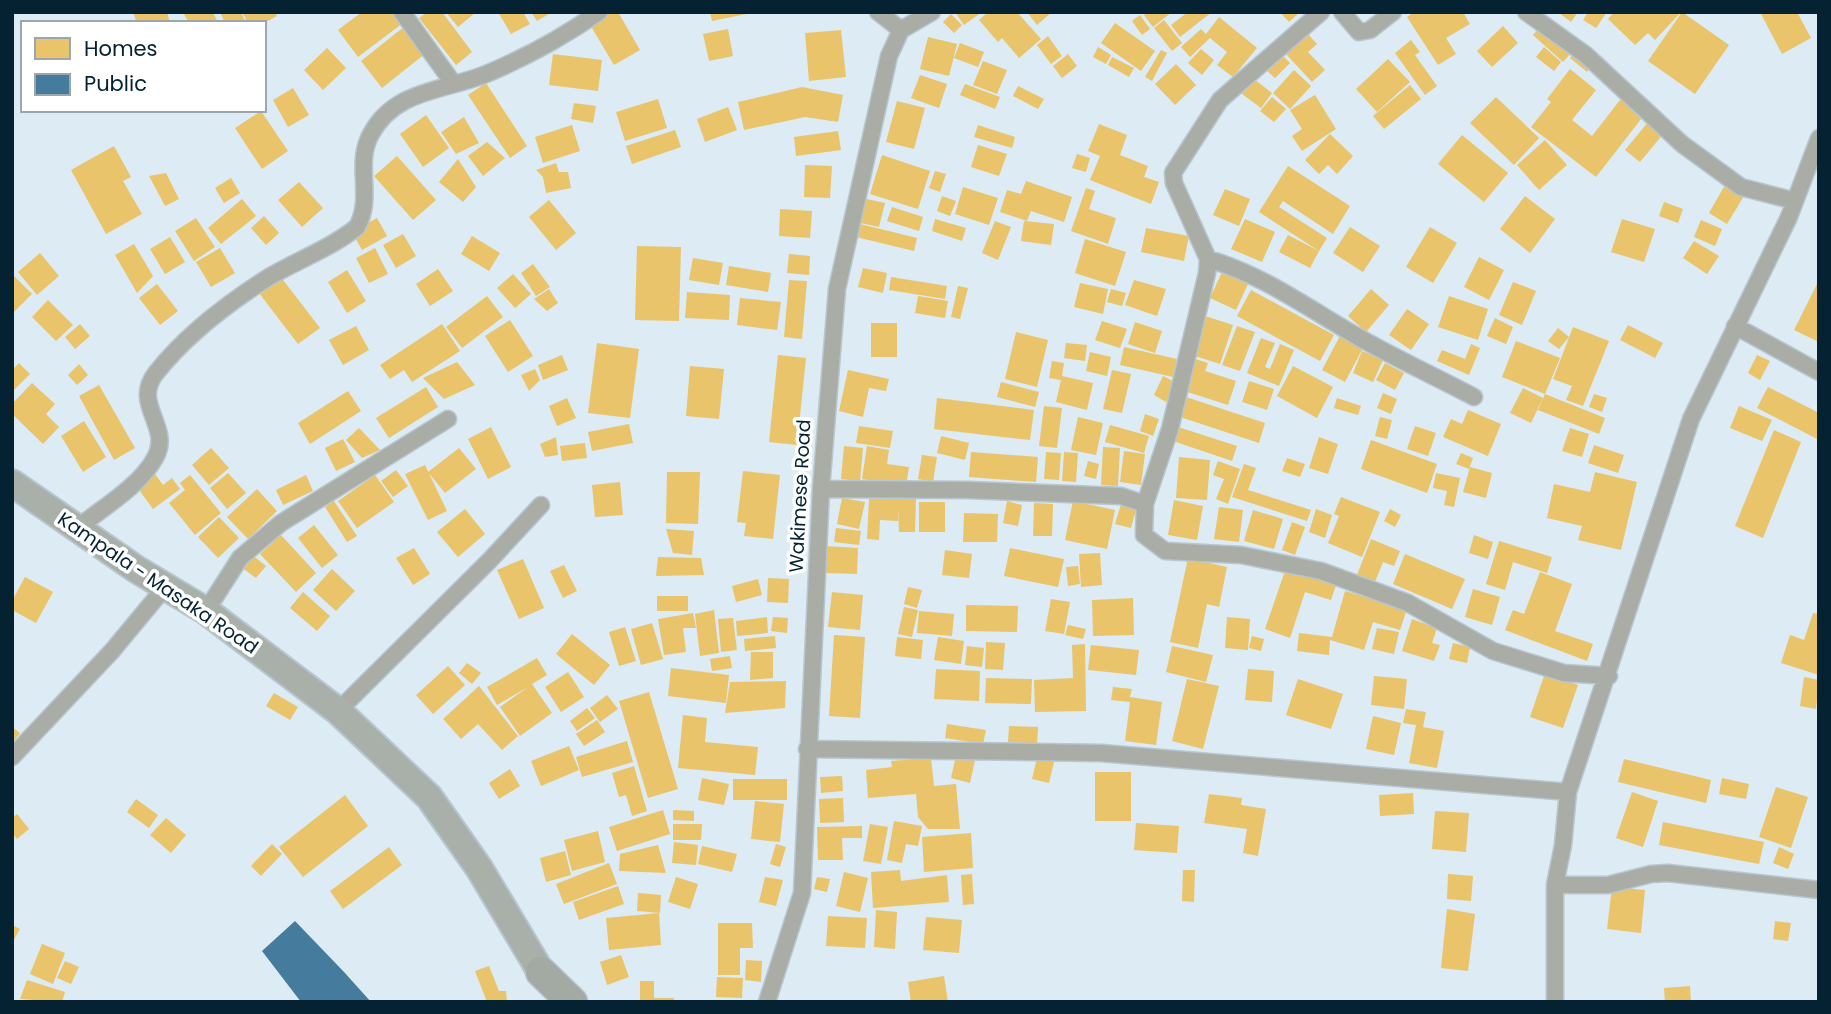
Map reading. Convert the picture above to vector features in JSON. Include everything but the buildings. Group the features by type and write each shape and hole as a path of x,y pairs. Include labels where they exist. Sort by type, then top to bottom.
{"highway":[{"name":"Kampala - Masaka Road","path":"541,972 546,1002"},
{"name":"Kampala - Masaka Road","path":"541,972 572,1002"}],"main road":[{"name":"Kampala - Masaka Road","path":"12,483 76,529 206,611 338,711 429,797 479,868 541,972"}],"street":[{"path":"402,12 453,83"},
{"path":"76,529 138,479 156,458 160,437 146,395 148,385 157,372 210,318 270,277 346,236 357,227 364,215 362,156 371,132 396,105 432,88 484,75 557,41 599,12"},
{"path":"877,12 901,30 932,12"},
{"path":"1321,12 1220,100 1173,173 1174,183 1208,259 1193,339 1145,505 1144,535 1165,551 1241,555 1321,571 1408,603 1493,652 1564,673 1609,676"},
{"path":"1342,12 1359,32 1370,30 1393,12"},
{"path":"1526,12 1586,55 1682,144 1741,187 1795,201"},
{"name":"Wakimese Road","path":"767,1002 802,893 821,489 837,289 889,56 901,30"},
{"path":"1555,1002 1555,885 1563,845 1568,792 1609,676 1691,419 1795,201 1819,138"},
{"path":"1208,259 1238,268 1260,279 1360,338 1474,397"},
{"path":"1735,326 1819,372"},
{"path":"206,611 240,558 281,523 448,419"},
{"path":"821,489 968,489 1121,496 1145,505"},
{"path":"338,711 490,560 541,505"},
{"path":"12,757 112,651 166,586"},
{"path":"807,749 1101,753 1568,792"},
{"path":"1555,885 1608,885 1668,873 1819,890"}]}
